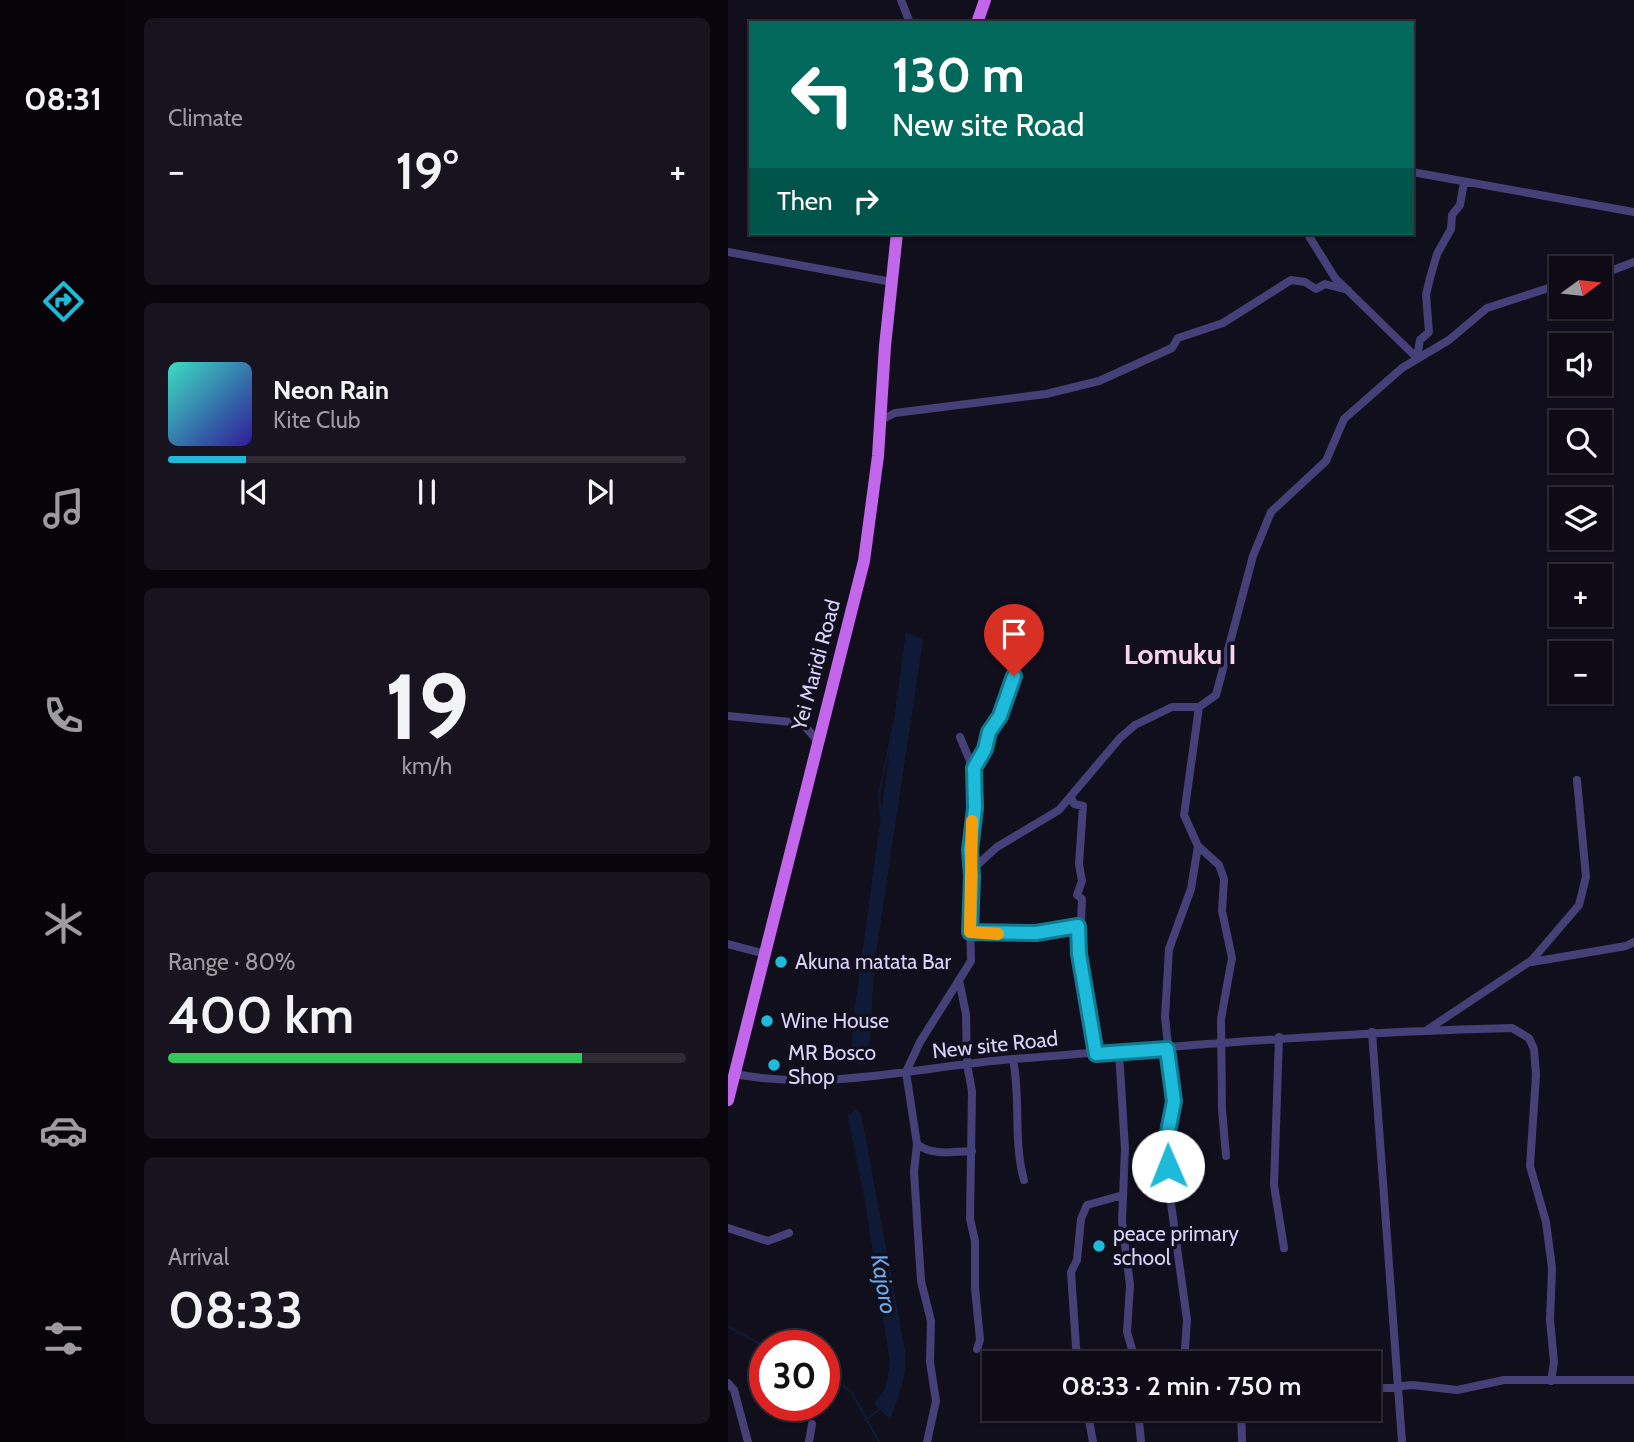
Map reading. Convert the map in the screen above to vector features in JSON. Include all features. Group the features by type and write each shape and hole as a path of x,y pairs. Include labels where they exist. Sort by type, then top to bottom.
{"main road":[{"path":"978,21 985,0"},
{"name":"Yei Maridi Road","path":"728,1100 864,561 881,420 897,235"}],"street":[{"path":"901,0 909,21"},
{"path":"1414,172 1634,212"},
{"path":"1417,358 1420,340 1429,332 1426,295 1430,278 1437,254 1451,229 1452,215 1460,205 1464,182"},
{"path":"1308,235 1335,278 1417,358"},
{"path":"728,253 892,282"},
{"path":"1612,270 1634,262"},
{"path":"881,420 895,413 1046,394 1099,382 1172,348 1178,338 1223,323 1291,279 1317,289 1325,284 1348,290"},
{"path":"972,876 984,857 1044,821 1071,797 1120,738 1135,725 1172,707 1199,708 1211,699 1218,688 1223,659 1235,632 1253,556 1270,512 1326,461 1344,419 1417,358 1450,340 1487,308 1549,288"},
{"path":"974,768 985,749 989,732 1000,716 1014,676"},
{"path":"1199,708 1195,753 1184,803 1188,826 1198,846 1219,864 1224,879 1222,911 1231,958 1222,1005 1222,1109 1226,1156"},
{"path":"728,716 802,723 817,740"},
{"path":"927,1442 936,1401 930,1369 929,1312 921,1281 914,1172 917,1144 906,1072 920,1042 971,961 970,850 975,808 974,768 960,737"},
{"path":"1427,1030 1529,962 1579,905 1586,877 1577,780"},
{"path":"1071,797 1074,804 1083,807 1080,851 1082,881 1077,895 1082,899 1082,919 1078,926 1079,954 1096,1054"},
{"path":"1185,1351 1187,1320 1169,1189 1168,1132 1174,1101 1165,1017 1169,949 1191,889 1198,846"},
{"path":"970,932 1036,933 1078,926"},
{"path":"1529,962 1626,946 1634,942"},
{"path":"728,944 765,954"},
{"path":"959,980 966,1014 967,1064 972,1091 970,1219 975,1241 975,1287 980,1340 977,1349"},
{"name":"New site Road","path":"735,1074 767,1080 906,1072 1013,1059 1167,1049 1279,1037 1512,1028 1529,1038 1534,1049 1536,1108 1530,1166 1546,1222 1552,1269 1550,1320 1554,1362 1551,1381"},
{"path":"1372,1032 1402,1442"},
{"path":"1279,1037 1275,1185 1284,1248"},
{"path":"1119,1052 1125,1149 1122,1221 1130,1285 1130,1321 1127,1332 1133,1351"},
{"path":"1013,1059 1018,1098 1019,1159 1024,1180"},
{"path":"917,1144 924,1150 937,1152 972,1151"},
{"path":"1077,1351 1071,1272 1077,1260 1081,1219 1087,1205 1123,1195"},
{"path":"728,1228 745,1236 768,1241 789,1233"},
{"path":"1381,1389 1412,1385 1457,1390 1504,1380 1634,1380"},
{"path":"728,1383 734,1390 748,1442"},
{"path":"1089,1421 1093,1442"},
{"path":"1139,1421 1141,1442"},
{"path":"1241,1421 1242,1442"},
{"path":"809,1442 813,1424"}],"water":[{"path":"906,632 923,640 875,959 868,1063 859,1065 853,1060 852,1029"},
{"path":"855,1110 861,1113 905,1351 904,1377 890,1419 874,1404 886,1387 890,1362 865,1201 848,1116"}],"waterway":[{"path":"881,817 879,795 894,723"},
{"path":"728,1326 749,1338"},
{"path":"840,1384 852,1393 879,1442"},
{"name":"Kajoro","path":"865,1420 882,1408"}],"slow traffic":[{"path":"972,821 970,932 998,934"}],"place":[{"name":"Akuna matata Bar","path":"781,962"},
{"name":"Wine House","path":"767,1021"},
{"name":"MR Bosco Shop","path":"774,1065"},
{"name":"peace primary school","path":"1099,1246"}],"district":[{"name":"Lomuku I","path":"1180,654"}],"route":[{"path":"1014,676 1000,716 989,732 985,749 974,768 970,932 1036,933 1078,926 1079,954 1096,1054 1167,1049 1174,1101 1168,1132 1168,1166"}]}
